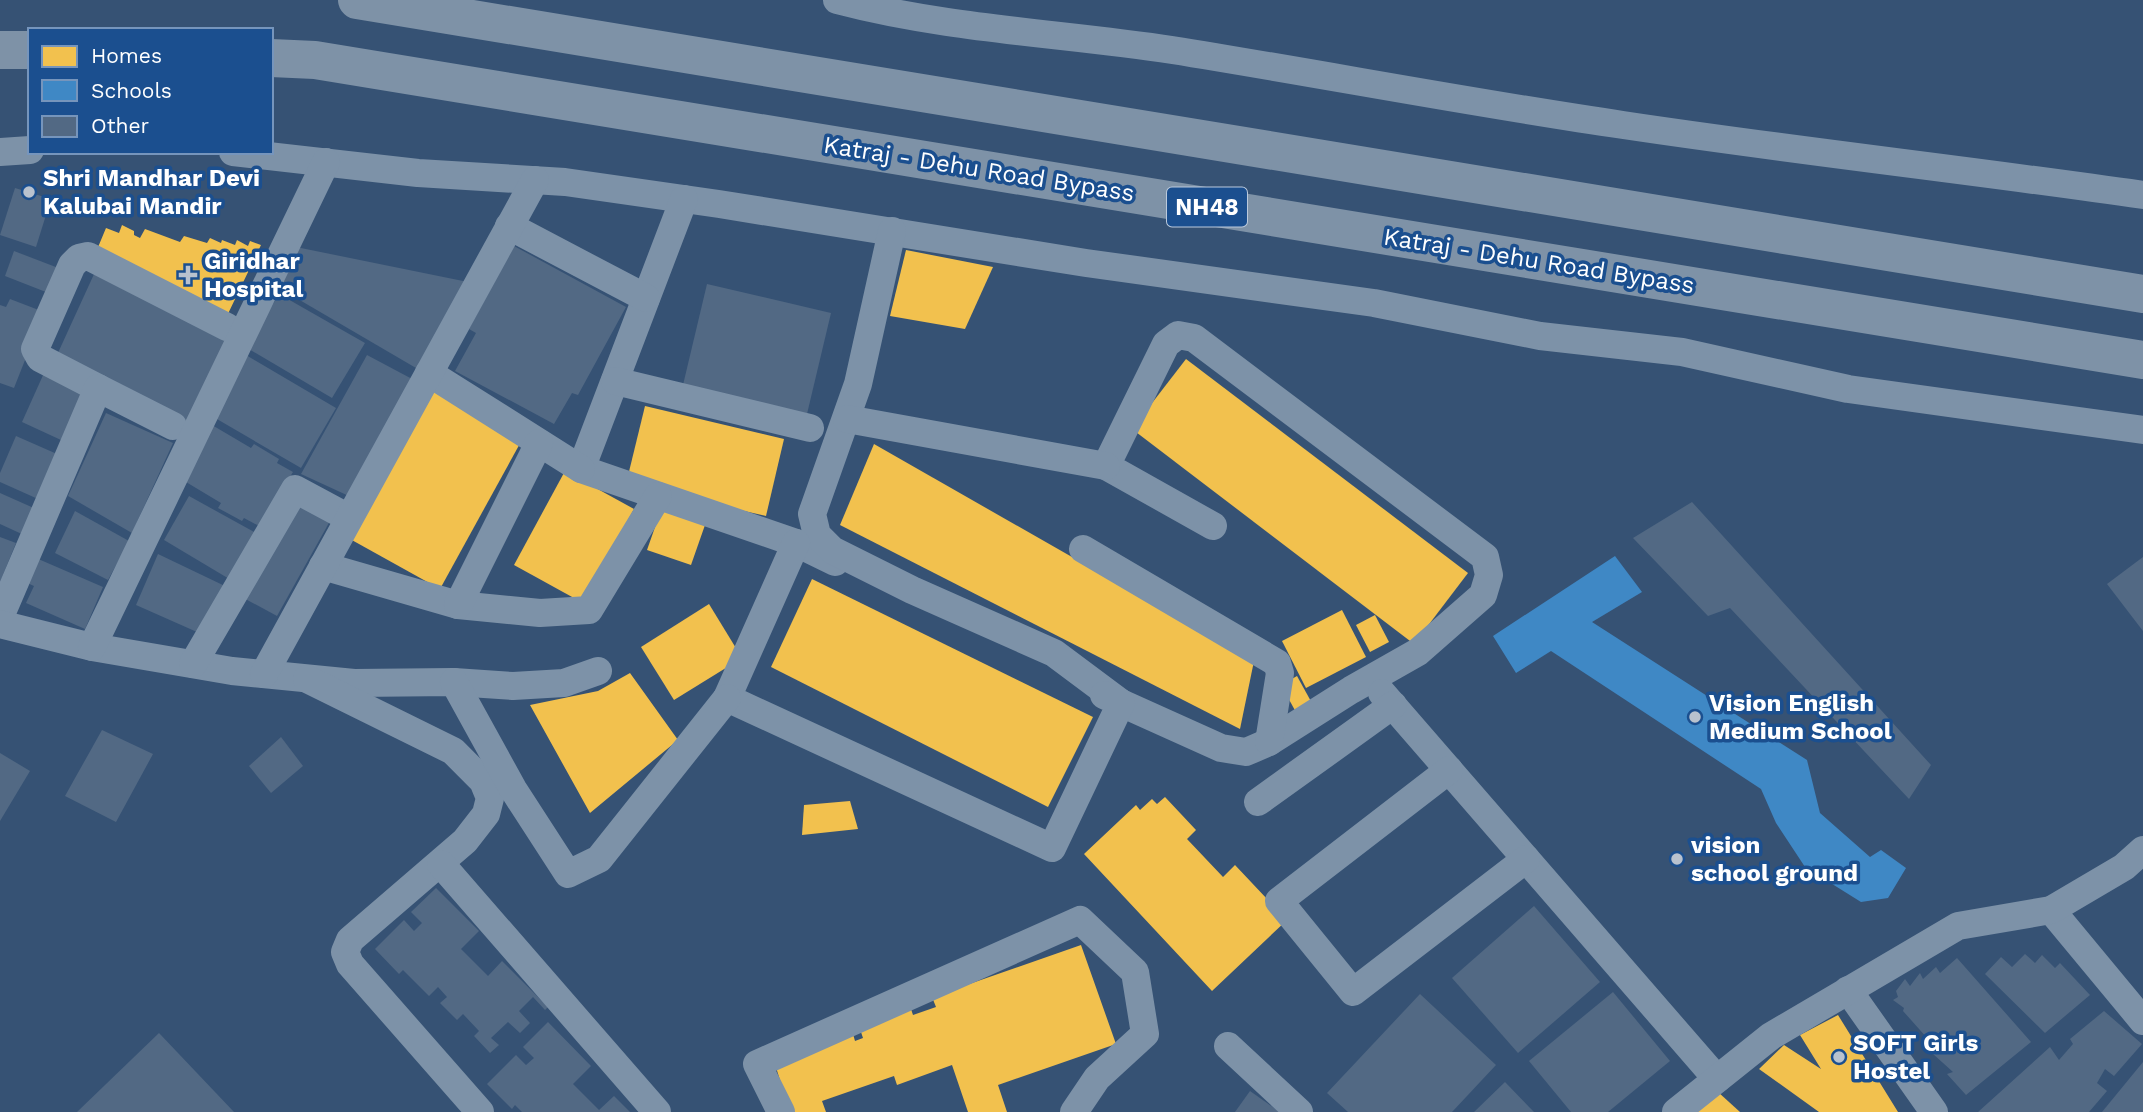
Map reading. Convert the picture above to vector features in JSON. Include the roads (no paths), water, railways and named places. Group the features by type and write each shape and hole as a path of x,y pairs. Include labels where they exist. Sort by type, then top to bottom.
{"highway":[{"path":"357,0 2143,293"},
{"path":"0,50 28,50"},
{"name":"Katraj - Dehu Road Bypass","path":"273,58 315,60 2143,360"}],"street":[{"path":"837,0 881,12 1014,32 1169,50 1465,101 1624,125 2143,195"},
{"path":"0,152 28,150"},
{"path":"252,154 418,173 565,182 684,199 1086,262 1374,303 1540,336 1682,352 1848,389 2143,430"},
{"path":"92,648 326,162"},
{"path":"264,674 535,180"},
{"path":"581,470 684,199"},
{"path":"509,226 646,298"},
{"path":"892,231 858,384 812,514 817,535 832,550 912,590 1054,653 1121,703"},
{"path":"173,426 40,358 35,349 72,265 79,258 88,257 227,327"},
{"path":"429,373 581,470 796,543 1121,703 1221,748 1245,752 1269,742 1351,690 1418,652 1483,595 1489,575 1485,557 1194,338 1178,335 1166,344 1106,466"},
{"path":"615,381 810,428"},
{"path":"0,617 97,388"},
{"path":"847,419 1106,466 1213,526"},
{"path":"458,605 539,443"},
{"path":"193,664 295,489 349,518"},
{"path":"323,566 458,605 540,613 589,610 658,496"},
{"path":"454,682 513,789 568,874 599,859 727,698 796,543"},
{"path":"1083,549 1277,663 1280,673 1269,742"},
{"path":"0,624 92,648 264,674 354,683 454,682 513,686 564,683 598,671"},
{"path":"307,678 453,751 483,781 490,799 486,814 465,841 350,940 345,952 350,964 480,1112"},
{"path":"727,698 1052,848 1121,703"},
{"path":"1258,802 1387,699 1717,1079"},
{"path":"1449,770 1279,901 1353,992 1526,859"},
{"path":"1676,1112 1771,1036 1958,926 2050,910 2124,867 2143,850"},
{"path":"440,864 657,1112"},
{"path":"2050,910 2143,1021"},
{"path":"781,1112 757,1064 1080,920 1135,972 1145,1034 1097,1078 1074,1112"},
{"path":"1848,990 1934,1112"},
{"path":"1228,1046 1299,1112"}],"place":[{"name":"Shri Mandhar Devi Kalubai Mandir","path":"29,192"},
{"name":"Giridhar Hospital","path":"188,275"},
{"name":"Vision English Medium School","path":"1695,717"},
{"name":"vision school ground","path":"1677,859"},
{"name":"SOFT Girls Hostel","path":"1839,1057"}]}
